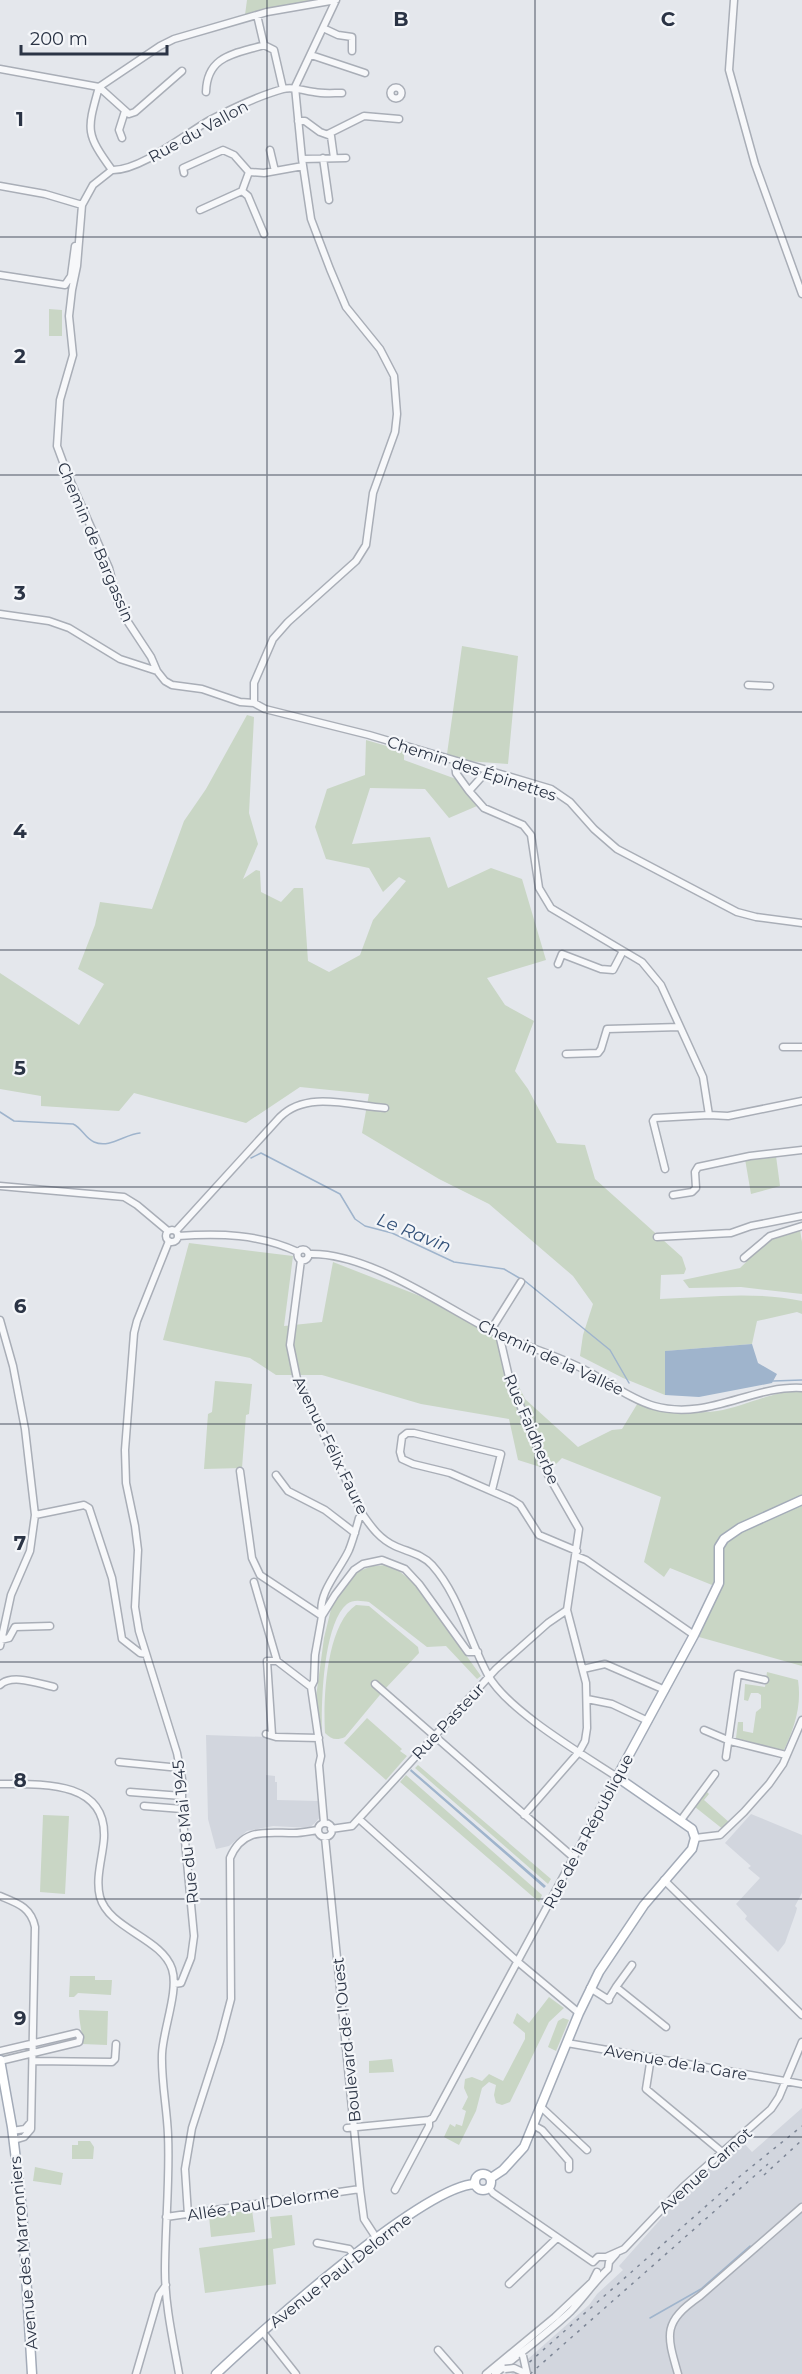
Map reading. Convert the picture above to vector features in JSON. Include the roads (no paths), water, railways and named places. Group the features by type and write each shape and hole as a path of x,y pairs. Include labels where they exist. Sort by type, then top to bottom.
{"main road":[{"name":"Rue de la République","path":"617,1777 694,1635 719,1583 719,1548 724,1539 740,1528 802,1500"},
{"name":"Avenue Félix Faure","path":"617,1777 681,1820 692,1829 695,1838"},
{"path":"490,2178 503,2170 520,2153 590,1988 639,1912 692,1849 695,1838"},
{"name":"Avenue des Marronniers","path":"0,2061 12,2126 22,2209 32,2374"},
{"path":"486,2174 490,2178 489,2188 482,2191 475,2184 476,2178 480,2175 486,2174"},
{"name":"Avenue Paul Delorme","path":"216,2374 262,2331 377,2239 421,2207 463,2185 475,2184"}],"street":[{"path":"112,170 93,144 90,127 99,87 167,42 257,15 336,0"},
{"path":"254,703 254,683 273,639 288,622 356,561 366,545 372,493 395,432 397,414 394,376 380,349 346,307 311,219 302,162 295,87 336,0"},
{"path":"734,0 729,70 755,164 802,294"},
{"path":"257,15 264,45"},
{"path":"323,28 338,35 352,37 352,51"},
{"path":"206,92 211,69 222,58 264,45 274,50 283,89"},
{"path":"311,55 365,73"},
{"path":"0,69 99,87 129,114 135,112 182,70"},
{"name":"Rue du Vallon","path":"112,170 121,170 137,164 211,120 283,89 295,87 313,92 342,93"},
{"path":"122,138 119,130 125,111"},
{"path":"328,134 364,116 399,119"},
{"path":"298,121 305,121 320,132 328,134 333,140 334,158"},
{"path":"184,173 183,168 223,150 234,155 249,172"},
{"path":"270,150 275,171"},
{"path":"323,158 329,200"},
{"path":"249,172 275,171 323,158 346,158"},
{"name":"Chemin de Bargassin","path":"112,170 93,185 82,205 77,266 69,316 73,355 60,400 57,446 109,568 118,603 157,671"},
{"path":"200,210 242,191 249,172"},
{"path":"0,186 45,194 82,205"},
{"path":"242,191 248,196 264,234"},
{"path":"0,275 65,285 71,276 76,241 80,231"},
{"name":"Chemin des Épinettes","path":"0,614 49,621 69,628 120,659 157,671 165,681 172,685 202,689 240,702 254,703 265,709 369,735 560,794 617,849 728,908 756,917 802,923"},
{"path":"748,685 770,686"},
{"path":"455,762 456,773 484,808 523,825 528,830 531,835 539,888 551,908 642,962 656,977 703,1077 709,1115"},
{"path":"469,791 487,771"},
{"path":"558,963 562,954 602,969 613,970 623,951"},
{"path":"566,1054 598,1053 607,1029 680,1027"},
{"path":"783,1047 802,1047"},
{"path":"665,1169 653,1121 655,1118 728,1116 802,1101"},
{"path":"174,1233 285,1112 317,1102 385,1108"},
{"path":"673,1195 693,1192 696,1188 695,1172 698,1167 750,1156 802,1150"},
{"path":"0,1186 46,1188 123,1197 174,1233 175,1241 169,1241 166,1236 174,1233 246,1237 282,1245 298,1252"},
{"path":"657,1237 731,1233 751,1226 802,1216"},
{"path":"744,1258 770,1236 802,1226"},
{"name":"Rue du 8 Mai 1945","path":"169,1241 136,1327 125,1432 126,1483 138,1550 135,1617 180,1768 194,1936 189,1967 181,1983 174,1984 165,2023 162,2054 168,2136 166,2285 179,2374"},
{"path":"303,1249 309,1254 306,1259 301,1260 297,1257 298,1252 303,1249"},
{"name":"Chemin de la Vallée","path":"309,1254 353,1262 413,1286 499,1334 576,1365 654,1406 690,1410 739,1401 773,1391 802,1388"},
{"name":"Avenue Félix Faure","path":"301,1260 290,1345 297,1379 363,1515 378,1535 396,1546 419,1555 431,1564 451,1592 489,1677 507,1697 532,1719 617,1777"},
{"path":"491,1330 521,1282"},
{"path":"0,1320 13,1366 26,1429 35,1515 30,1551 11,1595 1,1643"},
{"name":"Rue Faidherbe","path":"499,1334 509,1377 547,1473 577,1522 579,1534 567,1610"},
{"path":"492,1491 501,1454 414,1432 402,1437 400,1452 402,1459 450,1473 492,1491 513,1500 520,1505 539,1535 586,1560 694,1635"},
{"path":"240,1471 252,1558 260,1575 322,1616"},
{"path":"276,1475 288,1491 325,1510 355,1533"},
{"path":"35,1515 84,1505 89,1508 106,1558 122,1638 140,1653 146,1654"},
{"path":"324,1823 319,1765 321,1756 311,1687 323,1601 348,1553 359,1518 363,1515"},
{"path":"322,1616 335,1594 354,1570 373,1561 394,1563 405,1569 419,1584 468,1652 478,1653"},
{"path":"254,1582 277,1661 311,1687"},
{"path":"323,1601 327,1610"},
{"path":"524,1815 579,1752 585,1741 587,1699 583,1670 567,1610"},
{"name":"Rue Pasteur","path":"331,1829 351,1826 359,1819 489,1677 548,1623 567,1610"},
{"path":"1,1643 9,1638 15,1627 50,1626"},
{"path":"277,1661 267,1661 269,1734 276,1737 319,1738"},
{"path":"583,1670 605,1664 665,1690"},
{"path":"726,1757 738,1674 765,1680"},
{"path":"0,1685 4,1680 16,1680 54,1687"},
{"path":"375,1684 573,1857"},
{"path":"587,1699 612,1704 648,1721"},
{"path":"695,1838 720,1835 725,1832 769,1784 783,1764 802,1720"},
{"path":"704,1730 730,1741 786,1755"},
{"path":"119,1762 180,1768"},
{"path":"681,1820 715,1774"},
{"name":"Rue de la République","path":"395,2190 429,2126 429,2120 436,2113 617,1777"},
{"path":"0,1784 76,1791 86,1796 100,1810 104,1820 104,1837 99,1883 100,1896 111,1914 165,1957 172,1968 174,1984"},
{"path":"130,1792 182,1796"},
{"path":"144,1806 182,1809"},
{"path":"359,1819 518,1962 579,2013"},
{"path":"318,1830 320,1835 326,1837 331,1834 329,1825 324,1823"},
{"path":"318,1830 324,1823"},
{"path":"188,2215 185,2169 192,2128 231,1999 230,1858 239,1843 251,1835 318,1830"},
{"name":"Boulevard de l'Ouest","path":"326,1837 360,2189 364,2219 377,2239"},
{"path":"664,1880 802,2015"},
{"path":"0,1896 22,1905 29,1911 35,1927 31,2122 28,2133 14,2140"},
{"path":"590,1988 609,2000 632,1965"},
{"path":"616,1987 666,2027"},
{"path":"0,2051 77,2033 80,2037 79,2042 0,2061"},
{"name":"Avenue de la Gare","path":"567,2043 802,2084"},
{"name":"Avenue Carnot","path":"607,2260 618,2252 683,2187 771,2109 802,2043"},
{"path":"33,2061 112,2062 115,2059 116,2044"},
{"path":"651,2057 646,2089 722,2152"},
{"path":"540,2106 587,2150"},
{"path":"347,2128 429,2120"},
{"path":"12,2126 25,2129 31,2122"},
{"path":"533,2125 542,2130 569,2161 569,2169"},
{"path":"489,2188 593,2262"},
{"name":"Allée Paul Delorme","path":"166,2217 360,2189"},
{"path":"678,2374 669,2333 673,2320 683,2308 700,2296 802,2207"},
{"path":"509,2284 557,2238"},
{"path":"317,2243 349,2248 355,2256"},
{"path":"499,2371 513,2360 599,2273 608,2269 607,2260 598,2257 593,2262 593,2268 599,2273"},
{"path":"486,2374 524,2353 570,2312 595,2284 599,2273"},
{"path":"136,2374 159,2295 166,2285"},
{"path":"262,2331 296,2374"},
{"path":"438,2350 459,2374"},
{"path":"524,2353 527,2374"},
{"path":"513,2360 527,2374"},
{"path":"499,2371 514,2368 527,2374"}],"water":[{"path":"752,1344 758,1363 777,1374 772,1383 699,1397 665,1395 665,1351"},
{"path":"411,1769 546,1886 544,1888 410,1771"}],"waterway":[{"name":"Le Ravin","path":"0,1112 14,1121 73,1124 91,1140 100,1144 140,1133"},
{"name":"Le Ravin","path":"251,1158 261,1153 340,1194 355,1219 365,1226 392,1233 454,1262 504,1269 521,1279"},
{"name":"Le Ravin","path":"525,1281 610,1350 629,1383"},
{"name":"Le Ravin","path":"773,1381 802,1380"},
{"path":"650,2318 701,2289 750,2246"}],"railway":[{"path":"516,2374 739,2177 802,2126"},
{"path":"764,2175 802,2140"},
{"path":"530,2374 768,2164"}]}
